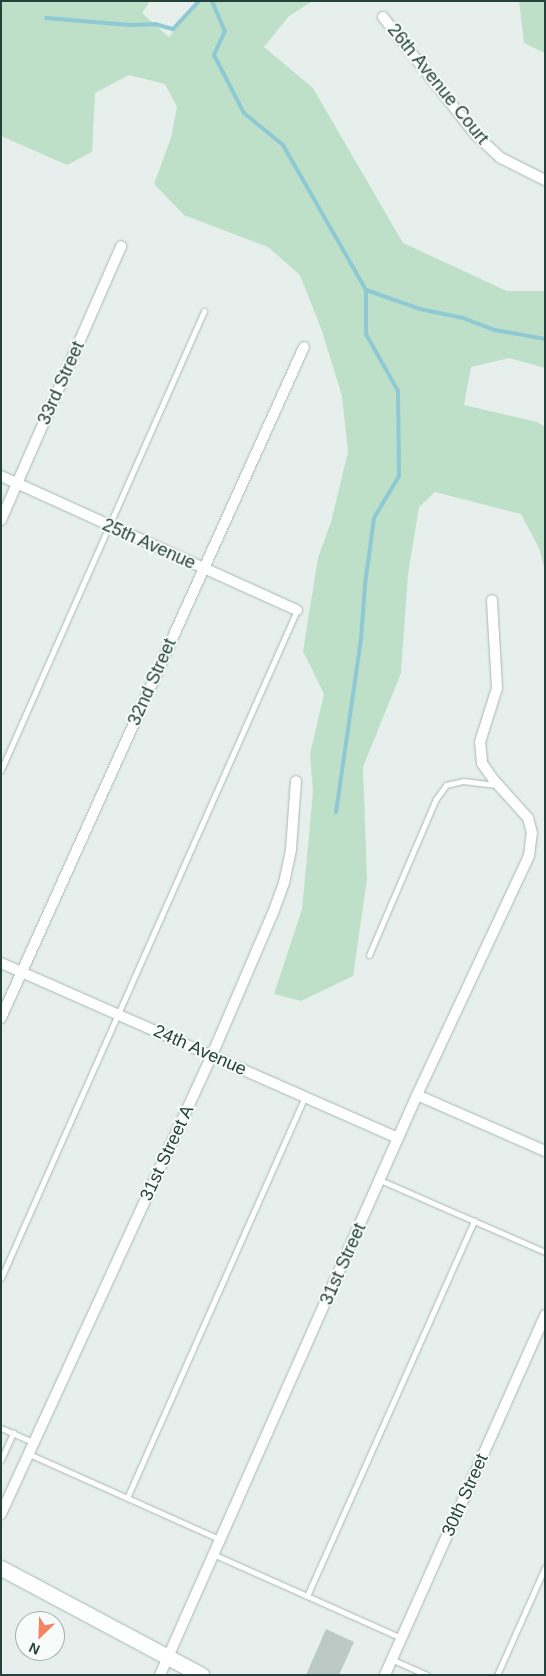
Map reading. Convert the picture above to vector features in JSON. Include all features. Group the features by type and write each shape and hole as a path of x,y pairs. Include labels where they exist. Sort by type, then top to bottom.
{"main road":[{"path":"1,1568 169,1656 201,1675"}],"street":[{"name":"26th Avenue Court","path":"383,17 476,135 501,158 545,180"},
{"name":"33rd Street","path":"1,520 121,246"},
{"name":"32nd Street","path":"1,1018 304,347"},
{"name":"25th Avenue","path":"1,476 297,610"},
{"name":"31st Street","path":"160,1675 417,1094 529,856 532,832 528,818 482,762 480,742 497,688 492,600"},
{"name":"31st Street A","path":"1,1514 5,1496 34,1444 212,1055 284,883 294,829 296,781"},
{"name":"24th Avenue","path":"1,962 306,1095 398,1138"},
{"path":"417,1094 545,1151"},
{"name":"30th Street","path":"385,1675 545,1315"}],"lane":[{"path":"1,770 204,311"},
{"path":"1,1278 297,610"},
{"path":"369,956 436,799 446,785 463,781 499,785"},
{"path":"127,1498 306,1095"},
{"path":"380,1180 545,1252"},
{"path":"307,1596 474,1221"},
{"path":"1,1428 34,1444"},
{"path":"1,1460 13,1433"},
{"path":"29,1454 221,1540"},
{"path":"214,1555 401,1638"},
{"path":"497,1675 545,1567"},
{"path":"392,1659 426,1675"}],"green space":[{"path":"1,1 150,1 142,13 169,37 198,1 313,1 289,16 264,47 313,88 403,243 507,291 545,291 545,368 509,358 471,367 464,405 537,422 545,427 545,570 539,548 521,514 435,492 419,507 408,574 401,673 363,767 367,879 353,976 301,1001 274,994 302,909 313,792 310,754 324,694 303,651 318,558 331,522 348,452 342,396 322,331 300,275 268,247 184,215 154,184 171,138 177,107 165,84 129,75 95,93 92,152 67,165 1,136"},
{"path":"519,1 545,1 545,53 524,43"}],"building":[{"path":"326,1629 354,1642 339,1675 306,1675"}],"waterway":[{"path":"46,18 130,25 155,24 173,29 199,1"},
{"path":"212,1 225,31 214,55 244,113 283,145 366,290 366,334 398,391 399,476 374,518 365,585 361,639 336,812"},
{"path":"366,290 420,309 463,318 495,330 545,339"}]}
